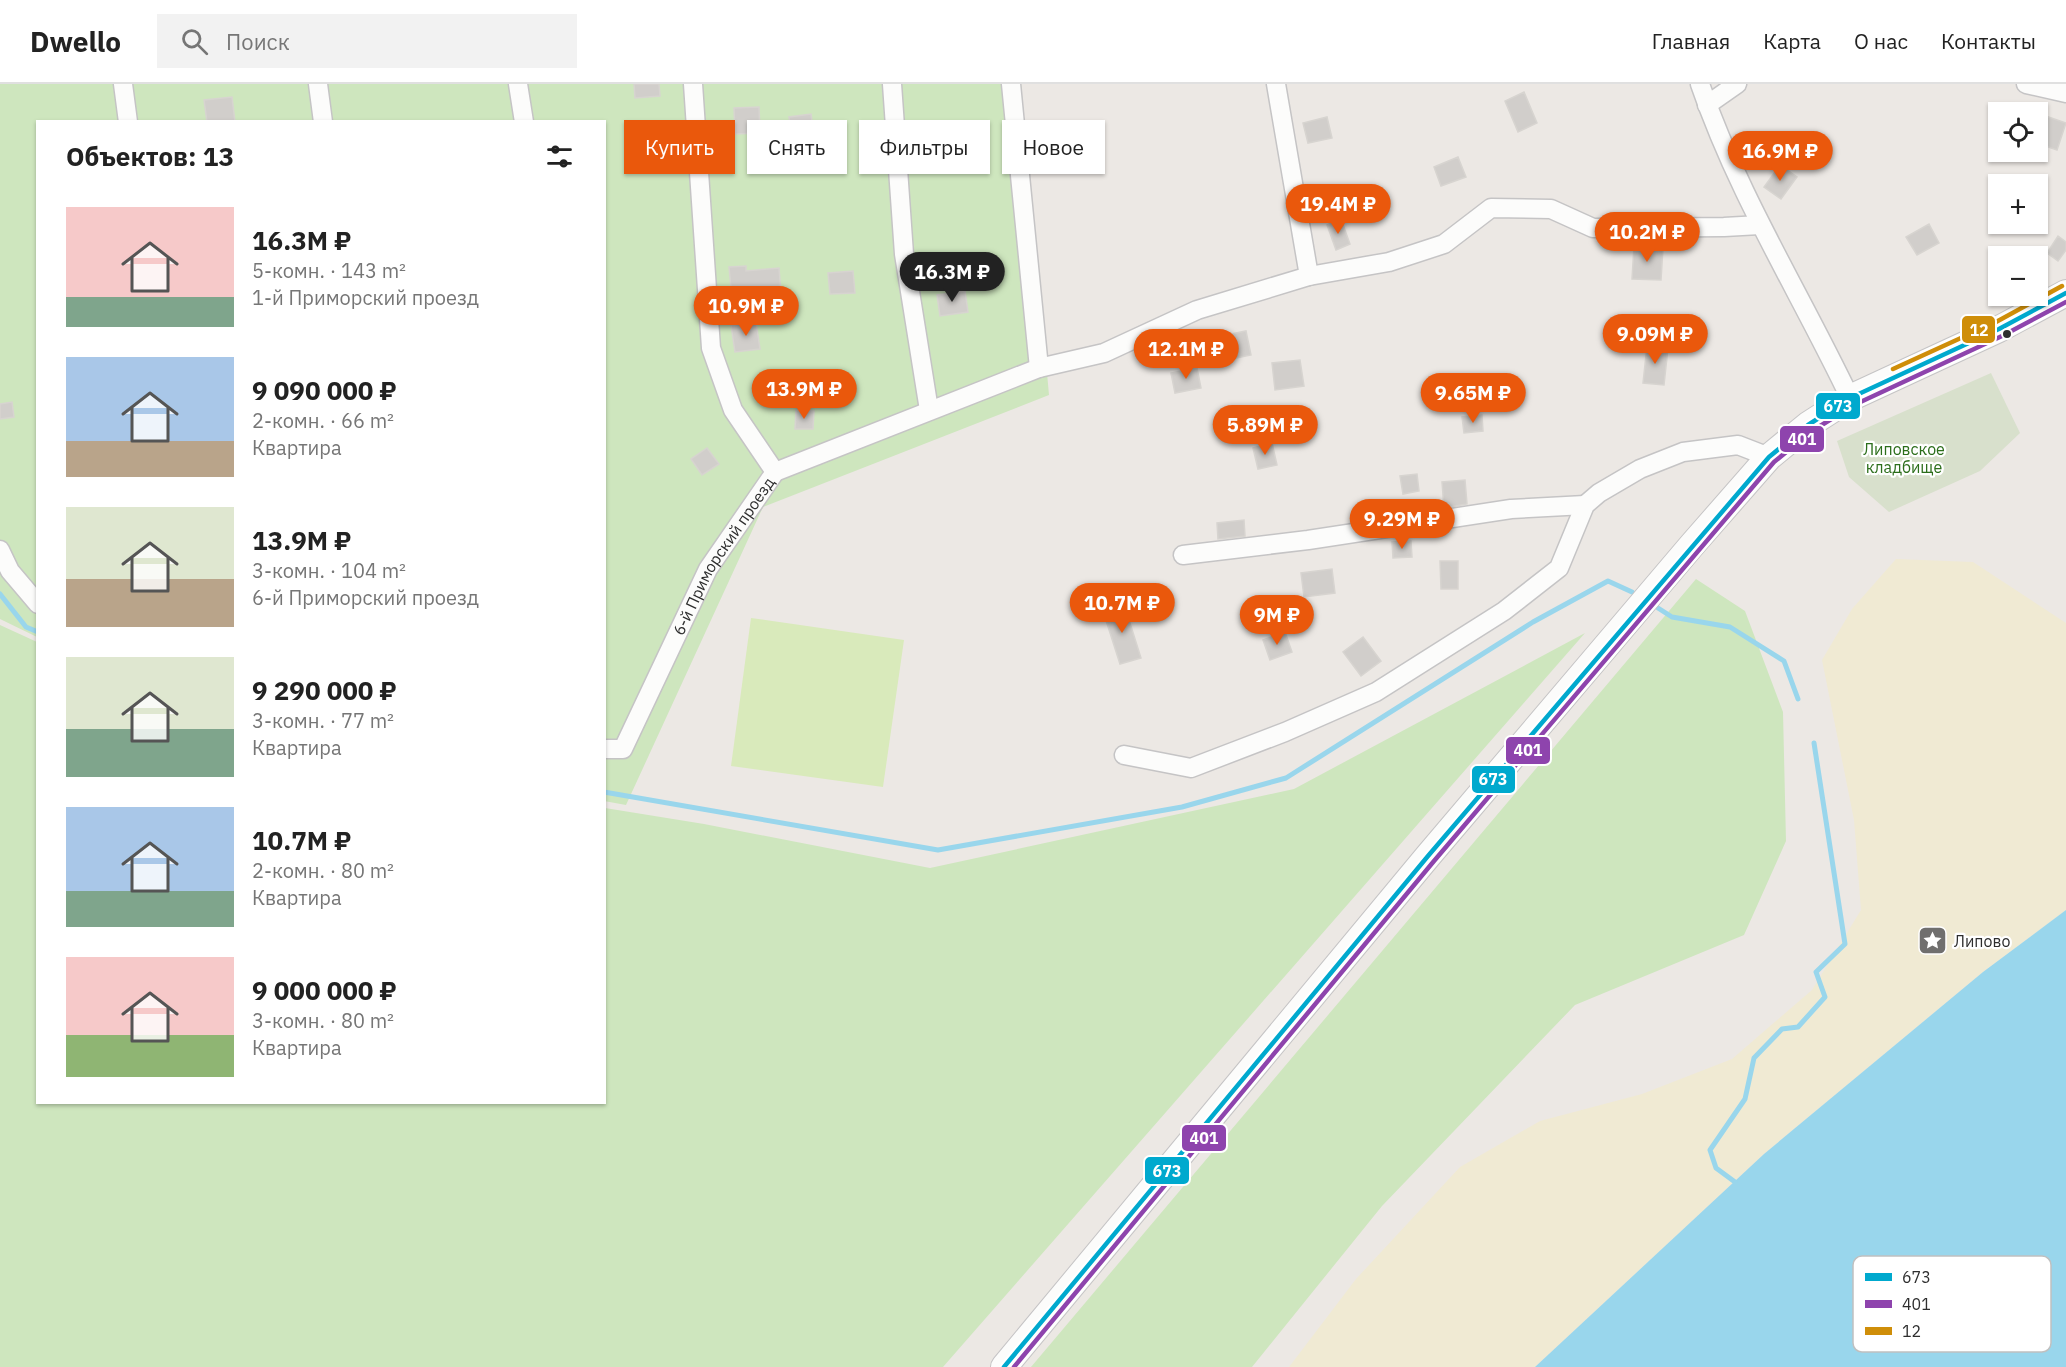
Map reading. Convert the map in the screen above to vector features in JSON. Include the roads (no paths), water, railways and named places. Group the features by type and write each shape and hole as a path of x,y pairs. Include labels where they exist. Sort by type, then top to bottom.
{"main road":[{"path":"1004,1367 1436,847 1769,457 1808,425 1850,398 1999,328 2066,293"}],"street":[{"path":"123,84 128,120"},
{"path":"318,84 323,120"},
{"path":"518,84 524,120"},
{"path":"693,84 711,348 733,410 776,472"},
{"path":"892,84 904,254 929,410"},
{"path":"1011,84 1039,368"},
{"path":"1276,84 1309,276"},
{"path":"1700,84 1760,225 1850,398"},
{"path":"1707,105 1737,84"},
{"path":"2026,84 2066,93"},
{"name":"6-й Приморский проезд","path":"606,749 623,749 708,569 776,472 1039,368 1104,353 1197,310 1309,276 1389,262 1444,244 1491,208 1551,209 1593,228 1760,225"},
{"path":"1124,755 1191,768 1285,732 1376,692 1504,611 1559,568 1585,505 1599,493 1640,469 1683,452 1738,445 1769,457"},
{"path":"1183,555 1308,540 1511,509 1585,505"},
{"path":"0,550 10,571 36,602"}],"water":[{"path":"2066,910 2066,1367 1535,1367 1764,1154 1983,972"}],"waterway":[{"path":"606,792 938,850 1182,807 1286,778 1533,622 1608,581 1632,592"},
{"path":"0,594 26,627 36,631"},
{"path":"1658,608 1672,617 1730,627 1784,661 1798,699"},
{"path":"1735,1182 1716,1168 1710,1150 1745,1099 1754,1058 1782,1029 1798,1027 1825,997 1816,972 1845,944 1814,743"}],"place":[{"name":"Липово","path":"1933,941"}],"park label":[{"name":"Липовское кладбище","path":"1904,458"}]}
